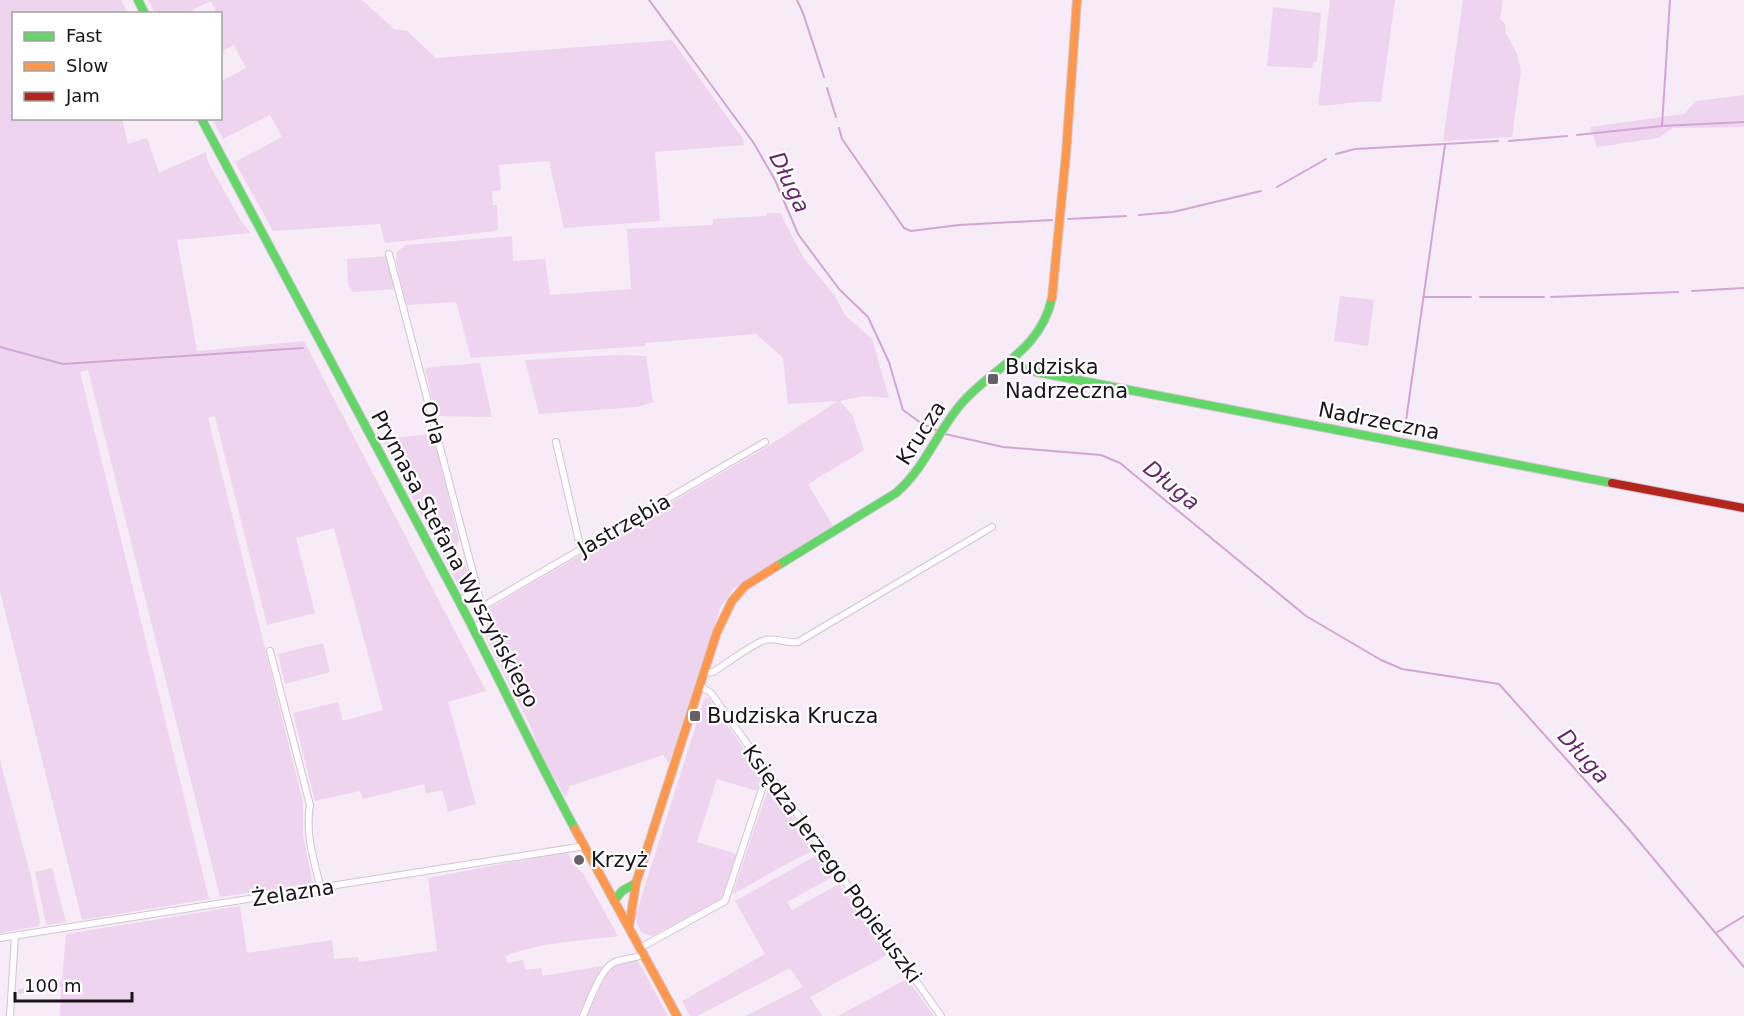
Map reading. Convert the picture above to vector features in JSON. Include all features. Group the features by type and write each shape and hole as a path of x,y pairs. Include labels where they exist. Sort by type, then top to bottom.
{"street":[{"name":"Krucza","path":"629,927 636,883 720,623 737,594 761,575 904,487 917,473 945,425 966,397 1010,360 1042,328 1050,304 1063,193 1077,0"},
{"name":"Prymasa Stefana Wyszyńskiego","path":"202,120 459,601 549,781 677,1016"},
{"name":"Orla","path":"389,254 482,607"},
{"name":"Nadrzeczna","path":"1010,360 1036,372 1744,508"},
{"path":"556,442 581,550"},
{"name":"Jastrzębia","path":"482,607 765,442"},
{"path":"704,673 713,672 762,641 798,642 992,527"},
{"path":"459,601 478,591"},
{"path":"474,631 481,621 482,607"},
{"path":"270,651 310,805 307,824 321,889"},
{"name":"Księdza Jerzego Popiełuszki","path":"700,687 711,693 941,1016"},
{"path":"583,1016 598,983 610,965 642,951 726,901 767,774"},
{"name":"Żelazna","path":"0,938 585,846"},
{"path":"634,895 624,901 614,901 618,894 636,883"},
{"path":"10,1016 15,936"}],"shaded area":[{"path":"0,0 121,0 127,12 12,12 12,120 122,120 128,144 147,138 159,173 206,152 208,162 241,221 251,233 177,240 197,351 304,341 486,691 448,702 476,804 448,812 442,790 426,794 424,784 363,799 360,791 315,801 293,713 338,702 343,721 383,710 334,528 296,538 315,613 267,625 215,416 208,418 303,802 303,835 313,884 220,897 88,370 80,372 209,899 82,920 0,591"},
{"path":"148,0 362,0 394,29 407,31 436,58 672,40 743,139 744,145 655,152 660,221 564,228 549,161 499,165 501,190 492,191 493,205 497,205 498,228 496,231 385,243 380,224 273,231 235,162 282,137 270,115 223,139 213,120 222,120 222,80 246,68 234,45 222,51 222,12 216,12 211,1 188,12 154,12"},
{"path":"1330,0 1395,0 1381,102 1318,106"},
{"path":"1463,0 1503,0 1500,19 1505,24 1506,33 1517,54 1521,71 1512,137 1443,141"},
{"path":"1273,7 1321,13 1317,61 1313,63 1312,68 1267,66"},
{"path":"1744,95 1744,127 1673,128 1658,138 1597,147 1590,127 1684,114 1696,101"},
{"path":"767,213 780,213 803,257 835,296 845,315 872,339 889,398 863,396 840,401 852,415 864,450 808,484 833,526 734,588 720,608 669,763 663,755 570,786 565,797 538,748 532,729 486,638 488,609 770,445 838,401 788,404 783,358 756,334 645,343 645,346 471,358 456,302 406,305 396,261 397,252 406,245 512,236 513,261 545,259 550,295 631,289 627,229 713,225 713,219 766,216"},
{"path":"388,256 396,289 353,292 348,283 347,259"},
{"path":"1340,296 1374,300 1368,346 1334,341"},
{"path":"617,355 646,356 653,402 637,407 539,414 525,360"},
{"path":"480,363 492,417 436,416 425,369"},
{"path":"433,434 459,540 457,551 469,575 468,590 463,595 382,439"},
{"path":"323,643 330,672 285,684 278,654"},
{"path":"705,697 709,699 760,772 761,777 757,791 717,779 697,842 737,854 725,892 719,900 652,936 641,932 636,914"},
{"path":"0,760 30,873 40,922 39,926 0,933"},
{"path":"771,788 816,849 732,895 768,789"},
{"path":"566,852 583,873 618,936 547,945 506,956 507,963 523,960 525,970 541,968 543,976 602,966 578,1016 60,1016 61,987 18,994 18,989 62,981 66,934 240,906 247,953 332,940 334,959 358,957 359,962 437,951 428,878"},
{"path":"819,854 834,876 787,902 792,910 839,884 889,954 810,997 822,1016 746,1016 803,987 790,968 697,1016 690,1016 682,1001 765,954 735,901"},
{"path":"52,868 66,922 49,925 46,924 35,872"},
{"path":"638,961 668,1016 587,1016 613,965"},
{"path":"907,979 934,1016 838,1016"}],"waterway":[{"name":"Długa","path":"649,0 753,142 775,180 798,234 839,289 868,317 889,362 903,410 921,423 940,432"},
{"path":"797,0 824,77"},
{"path":"1662,126 1670,0"},
{"path":"827,88 836,117"},
{"path":"1577,135 1662,126 1744,122"},
{"path":"839,128 842,139 904,228 911,231 959,225 1052,220"},
{"path":"1509,141 1567,136"},
{"path":"1336,154 1355,149 1498,141"},
{"path":"1404,435 1445,145"},
{"path":"1277,187 1326,159"},
{"path":"1139,215 1173,212 1261,191"},
{"path":"1068,219 1126,216"},
{"path":"1692,291 1744,288"},
{"path":"1551,297 1678,292"},
{"path":"1423,297 1471,297"},
{"path":"1480,297 1544,297"},
{"path":"0,347 63,364 303,348"},
{"name":"Długa","path":"945,434 1003,447 1101,455 1120,463 1306,616 1381,660 1402,669 1499,684 1627,827 1744,967"},
{"path":"1716,933 1744,916"}],"traffic: fast":[{"path":"138,0 144,12"},
{"path":"202,120 460,603 575,829"},
{"path":"777,566 896,493 915,472 961,404 1027,345 1046,316 1052,298"},
{"path":"1010,360 1022,368 1036,372 1612,483"},
{"path":"614,901 622,891 636,883"}],"traffic: slow":[{"path":"1052,298 1066,154 1077,0"},
{"path":"629,927 636,883 717,632 732,601 745,586 777,566"},
{"path":"575,829 677,1016"}],"traffic: jam":[{"path":"1612,483 1744,508"}],"place":[{"name":"Budziska Nadrzeczna","path":"993,379"},
{"name":"Budziska Krucza","path":"695,716"},
{"name":"Krzyż","path":"579,860"}]}
